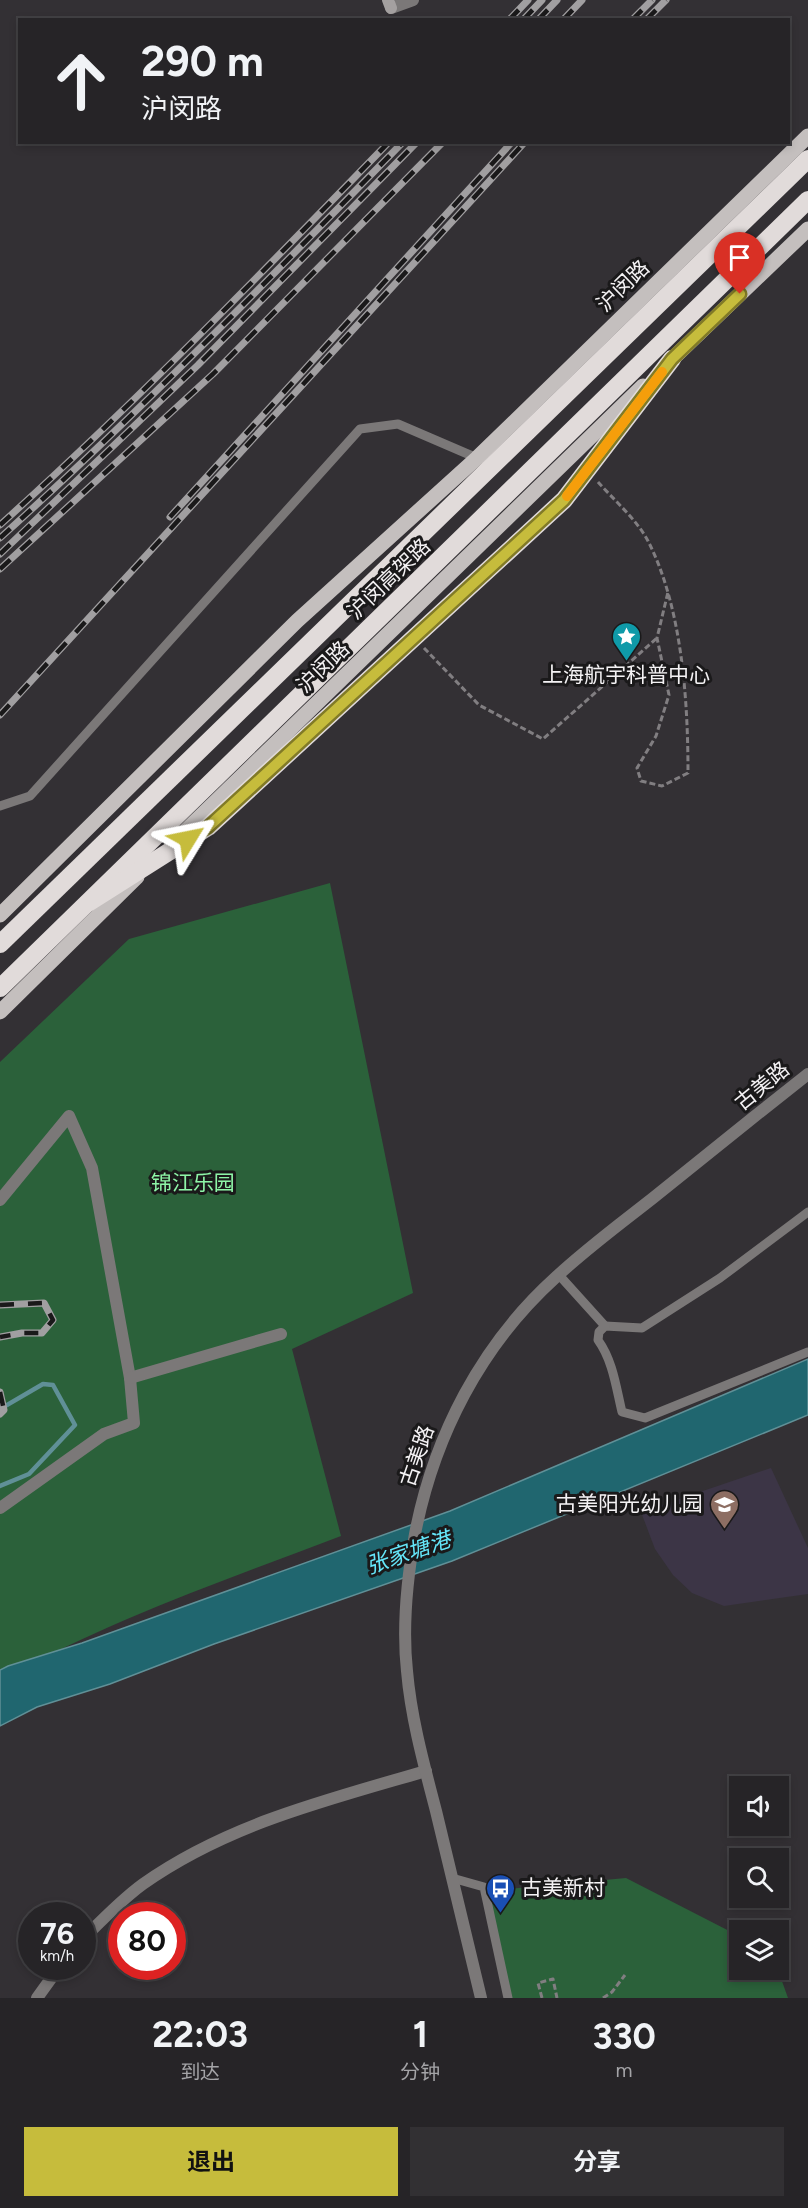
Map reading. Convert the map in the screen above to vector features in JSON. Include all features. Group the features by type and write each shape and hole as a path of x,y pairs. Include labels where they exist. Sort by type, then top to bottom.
{"highway":[{"name":"沪闵高架路","path":"0,944 808,159"},
{"name":"沪闵高架路","path":"0,988 808,200"},
{"path":"88,903 208,827 564,500 672,359"}],"main road":[{"name":"沪闵路","path":"0,915 297,621 477,458 808,136"},
{"name":"沪闵路","path":"0,1011 808,229"}],"street":[{"path":"393,3 413,0"},
{"name":"古美路","path":"481,1998 426,1771 406,1670 407,1593 421,1504 441,1439 485,1358 518,1316 559,1275 808,1074"},
{"path":"0,1200 69,1116 93,1168 130,1378 134,1423 104,1434 0,1508"},
{"path":"130,1378 281,1334"},
{"path":"96,1927 142,1885 227,1835 272,1816 426,1771"},
{"path":"37,1998 50,1980"}],"lane":[{"path":"0,806 30,796 360,429 398,424 477,458"},
{"path":"559,1275 605,1326 642,1328 720,1278 808,1212"},
{"path":"605,1326 599,1332 598,1340 606,1351 613,1371 622,1412 645,1418 808,1352"},
{"path":"452,1878 484,1887 508,1998"}],"path":[{"path":"596,479 647,539 668,592 688,709 688,773 662,786 641,781 637,768 656,735 669,694 657,638 668,592"},
{"path":"424,647 479,705 543,739 657,638"},
{"path":"603,1998 612,1992 625,1976"},
{"path":"542,1998 538,1983 553,1979 557,1998"}],"shaded area":[{"name":"古美阳光幼儿园","path":"771,1468 808,1548 808,1594 724,1606 692,1593 673,1575 655,1549 641,1512"}],"green space":[{"name":"锦江乐园","path":"330,883 413,1293 292,1349 341,1536 125,1620 0,1681 0,1062 129,939"},
{"path":"626,1878 729,1931 729,1980 782,1980 788,1998 510,1998 486,1891"}],"water":[{"name":"张家塘港","path":"808,1359 808,1415 452,1561 214,1644 110,1684 37,1707 0,1726 0,1670 8,1666 82,1643 450,1511"}],"waterway":[{"path":"0,1409 43,1384 53,1385 75,1425 29,1474 0,1486"}],"railway":[{"path":"511,18 528,0"},
{"path":"525,18 542,0"},
{"path":"540,18 557,0"},
{"path":"565,18 582,0"},
{"path":"634,18 652,0"},
{"path":"648,18 666,0"},
{"path":"0,525 149,385 387,144"},
{"path":"0,538 154,393 401,144"},
{"path":"0,554 198,365 415,144"},
{"path":"0,569 213,374 441,144"},
{"path":"170,517 510,144"},
{"path":"0,715 523,144"},
{"path":"0,1305 44,1303 53,1320 42,1333 22,1333 0,1337"},
{"path":"0,1392 4,1410 0,1414"}],"slow traffic":[{"path":"567,496 662,372"}],"place":[{"name":"上海航宇科普中心","path":"626,662"},
{"name":"古美阳光幼儿园","path":"724,1530"},
{"name":"古美新村","path":"500,1914"}],"route":[{"path":"188,839 208,827 564,500 672,359 740,294"}]}
